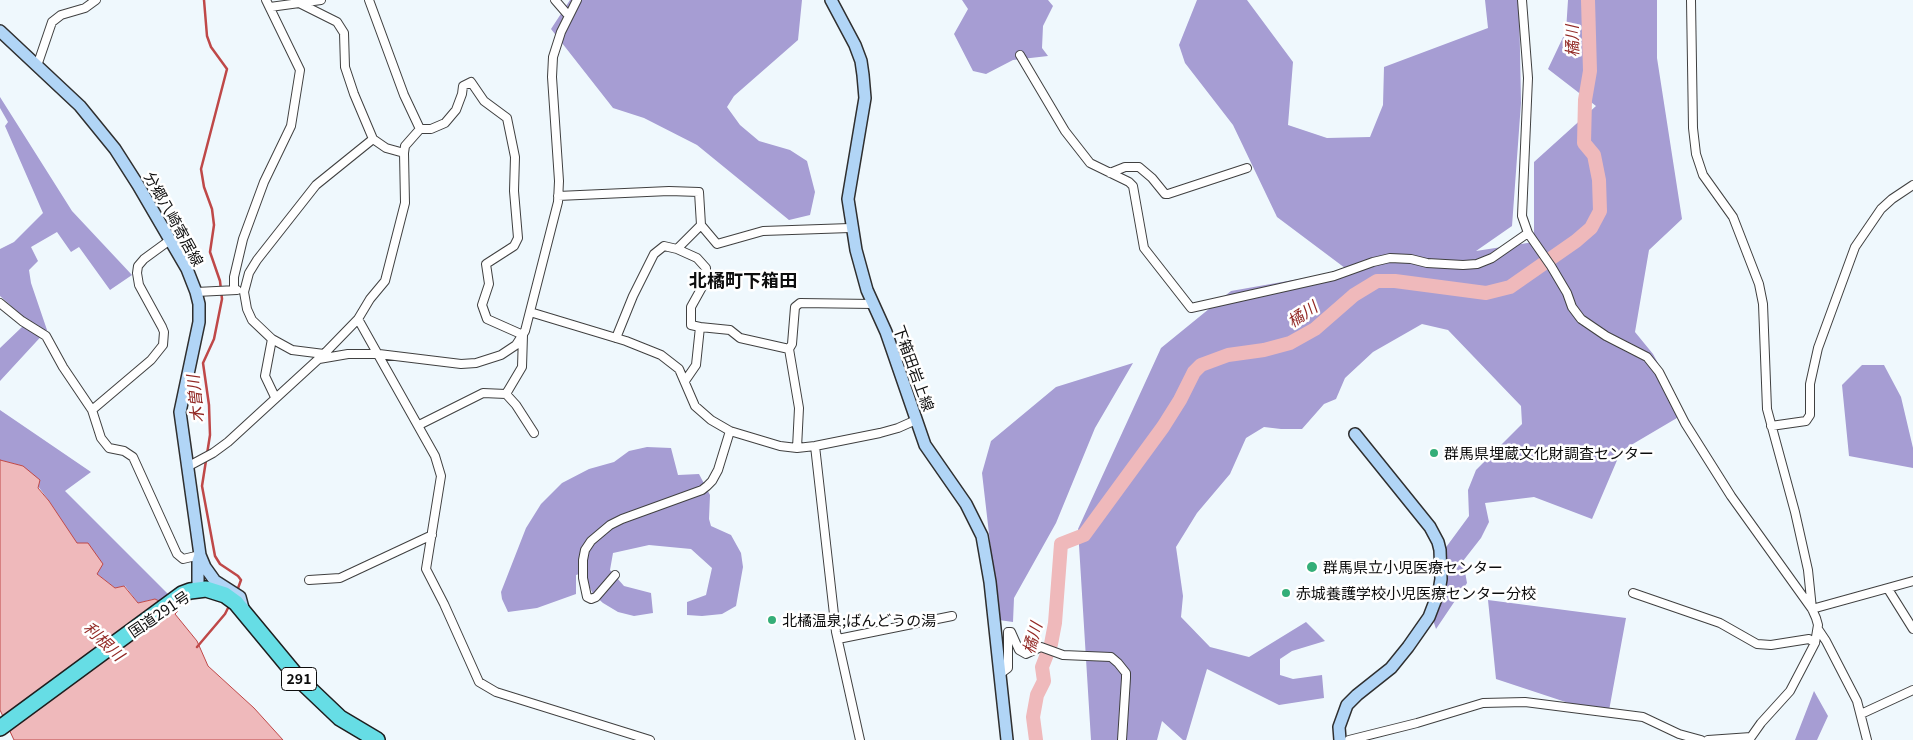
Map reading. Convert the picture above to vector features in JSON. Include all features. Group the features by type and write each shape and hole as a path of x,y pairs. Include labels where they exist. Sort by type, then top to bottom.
{"highway":[{"name":"国道291号","path":"0,728 182,594 198,589 213,591 236,600"},
{"name":"291","path":"236,600 299,679 340,718 376,740"}],"main road":[{"name":"下箱田岩上線","path":"831,0 855,46 861,61 863,75 864,98 848,199 856,250 866,290 886,332 925,445 966,504 982,536 990,582 1007,740"},
{"name":"分郷八崎寄居線","path":"0,31 80,106 115,149 187,269 196,292 199,304 199,322 180,412 200,555 198,561 198,589"},
{"path":"1340,740 1338,727 1347,705 1391,668 1408,647 1429,617 1439,591 1441,579 1440,550 1430,527 1355,434"},
{"path":"200,555 214,581 236,600"}],"street":[{"path":"37,66 52,22 62,15 85,8 96,0"},
{"path":"231,290 243,238 264,182 291,126 300,70 268,3 301,4 321,0"},
{"path":"369,0 404,95 420,129"},
{"path":"555,0 568,15"},
{"path":"317,359 335,355 378,354 461,364 476,363 501,355 516,345 525,331 558,196 558,161 552,76 554,57 568,15 577,0"},
{"path":"1522,0 1528,78 1522,216 1528,233 1551,266 1567,293 1572,307 1581,319 1606,336 1647,357 1659,372 1685,423 1731,496 1812,609 1816,618 1818,629 1815,644 1790,691 1750,738 1708,740"},
{"path":"1691,0 1694,147 1704,174 1733,217 1759,284 1763,304 1767,408 1795,512 1808,570 1812,609"},
{"path":"301,4 336,22 344,32 345,66 354,94 373,139 386,148 404,153"},
{"path":"1020,55 1065,131 1090,164 1110,172 1133,186 1144,248 1191,308 1334,276 1390,258 1411,259 1427,263 1477,264 1492,258 1528,233"},
{"path":"187,468 228,442 324,354 358,319 370,299 385,281 405,203 405,146 420,129 431,128 445,122 456,110 463,86 471,82 484,101 507,118 515,157 514,191 518,238 514,246 486,264 489,284 482,305 487,319 523,334"},
{"path":"324,354 292,350 272,339 252,320 247,309 244,292 249,273 257,260 316,186 373,139"},
{"path":"1110,172 1125,167 1139,167 1152,178 1165,194 1168,194 1247,168"},
{"path":"1772,426 1806,421 1810,415 1810,384 1818,348 1855,247 1882,209 1892,199 1913,185"},
{"path":"558,196 669,190 699,192 701,225 717,244 763,231 850,228"},
{"path":"676,249 701,225"},
{"path":"92,410 151,360 163,345 164,332 138,285 136,274 138,266 144,259 170,240"},
{"path":"616,338 633,296 654,254 664,246 697,258 706,268 706,280 691,307 691,325 730,330 740,338 789,349"},
{"path":"196,292 231,290 244,292"},
{"path":"0,303 22,321 46,336 63,367 92,410 101,438 109,448 124,451 133,457 178,554 183,559 200,555"},
{"path":"797,448 799,408 789,349 792,344 795,307 800,303 873,304"},
{"path":"530,312 616,338 661,355 679,369 695,406 711,420 730,431 780,446 797,448 815,446 880,434 916,420"},
{"path":"358,319 435,456 441,476 426,569 479,682 486,688 496,692 650,740"},
{"path":"685,381 696,365 700,327"},
{"path":"506,394 522,366 523,334"},
{"path":"272,339 265,376 275,397"},
{"path":"419,425 484,393 506,394 516,404 534,433"},
{"path":"615,575 596,597 591,599 587,597 583,578 583,560 585,550 591,541 610,525 622,519 707,486 718,470 730,431"},
{"path":"815,446 838,639 860,740"},
{"path":"309,580 340,578 432,535"},
{"path":"1812,609 1913,581"},
{"path":"1888,588 1913,629"},
{"path":"1633,593 1720,623 1757,644 1771,645 1809,639 1815,644"},
{"path":"838,639 952,616"},
{"path":"1818,629 1857,701 1867,740"},
{"path":"1000,674 1008,668 1008,632 1011,632 1019,650 1026,654 1041,647 1063,655 1111,657 1122,668 1126,678 1122,740"},
{"path":"1861,714 1913,690"},
{"path":"1348,740 1417,723 1483,703 1524,702 1643,717 1679,734 1701,740"}],"shaded area":[{"path":"570,0 802,0 798,40 734,96 727,107 740,125 759,141 790,150 807,161 815,192 810,215 789,220 697,145 644,118 613,108 551,29"},
{"path":"962,0 1048,0 1053,6 1043,26 1042,48 1048,56 1013,60 986,74 973,71 954,34 968,9"},
{"path":"1197,0 1247,0 1293,62 1288,125 1327,138 1370,137 1383,105 1384,67 1488,28 1485,0 1519,0 1521,103 1512,226 1476,251 1534,242 1534,162 1596,106 1548,69 1566,31 1568,0 1657,0 1657,58 1682,219 1649,250 1635,332 1653,354 1672,389 1682,415 1621,451 1592,519 1534,497 1485,503 1489,522 1481,538 1463,561 1467,583 1436,629 1432,617 1444,550 1469,516 1468,490 1476,470 1522,424 1521,406 1448,330 1422,324 1373,352 1345,378 1336,399 1324,404 1302,429 1264,427 1246,438 1230,474 1197,513 1176,547 1183,596 1181,617 1210,647 1249,657 1306,622 1325,641 1292,651 1280,659 1280,675 1293,679 1322,675 1324,698 1279,705 1207,669 1186,740 1183,740 1162,721 1157,740 1091,740 1078,529 1161,348 1231,291 1367,267 1345,268 1277,217 1233,125 1185,63 1179,45"},
{"path":"0,97 72,211 132,275 110,290 79,247 71,252 57,232 31,247 38,261 29,270 31,283 47,330 0,381 0,348 27,320 0,296 0,249 14,242 43,213 5,126 8,122 0,108"},
{"path":"1133,363 1095,428 1056,523 1014,598 1013,622 999,620 982,473 991,441 1056,387"},
{"path":"1862,365 1884,365 1901,397 1913,448 1913,468 1849,456 1842,385"},
{"path":"0,410 91,472 65,491 170,596 159,601 154,599 138,603 125,586 115,588 97,574 49,501 23,466 0,460"},
{"path":"647,447 671,448 678,475 699,474 710,495 709,519 711,526 731,535 741,553 743,567 736,606 722,614 687,615 687,602 706,595 712,568 691,549 649,545 613,553 610,570 624,586 651,593 653,613 634,616 618,612 603,603 593,594 588,584 586,572 576,575 576,594 537,608 508,612 501,592 526,528 541,504 562,483 589,469 614,462 629,451"},
{"path":"1488,600 1626,618 1608,716 1496,679"},
{"path":"1814,691 1828,716 1817,740 1795,740"}],"water":[{"name":"利根川","path":"0,460 23,466 40,480 38,488 77,543 88,543 103,564 97,574 115,588 124,586 138,603 155,599 159,601 165,598 178,611 175,614 197,641 208,666 254,708 283,740 14,740 0,710"}],"waterway":[{"name":"木曽川","path":"204,0 207,36 211,47 227,69 201,169 204,187 212,209 214,225 210,252 220,281 222,299 214,339 203,363 209,405 210,435 202,486 215,556 220,564 241,580 237,591"},
{"name":"橘川","path":"1036,740 1033,717 1037,695 1044,681 1042,667 1051,644 1055,623 1061,544 1084,535 1163,427 1180,400 1194,372 1201,365 1228,355 1264,350 1290,343 1315,329 1354,295 1377,281 1395,281 1486,293 1510,287 1576,241 1591,228 1600,211 1599,180 1594,155 1584,143 1585,100 1590,71 1588,0"},
{"name":"木曽川","path":"197,647 225,614 230,604"}],"place":[{"name":"群馬県埋蔵文化財調査センター","path":"1434,453"},
{"name":"群馬県立小児医療センター","path":"1312,567"},
{"name":"赤城養護学校小児医療センター分校","path":"1286,593"},
{"name":"北橘温泉;ばんどうの湯","path":"772,620"}],"district":[{"name":"北橘町下箱田","path":"743,280"}]}
